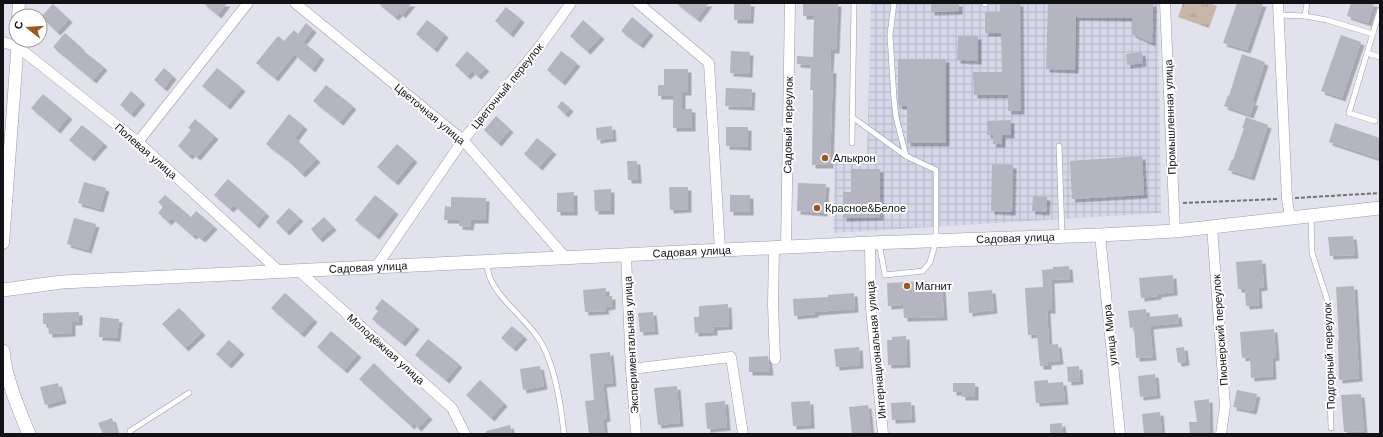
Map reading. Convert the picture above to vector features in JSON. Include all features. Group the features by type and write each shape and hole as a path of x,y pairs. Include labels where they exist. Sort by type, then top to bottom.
{"main road":[{"name":"Садовая улица","path":"3,290 62,282 376,268 780,247 1100,235 1175,230 1380,208"},
{"path":"3,351 4,363 29,434"}],"street":[{"path":"138,142 248,3"},
{"name":"Цветочная улица","path":"295,3 463,140 566,258"},
{"name":"Цветочный переулок","path":"376,268 463,140 540,46 571,3"},
{"path":"638,3 709,62 720,250"},
{"name":"Садовый переулок","path":"775,359 773,305 780,247 790,3"},
{"name":"Промышленная улица","path":"1165,3 1175,230"},
{"path":"1278,3 1287,199 1290,217"},
{"path":"3,243 18,48"},
{"name":"Полевая улица","path":"24,48 138,142 280,272"},
{"name":"Пионерский переулок","path":"1212,226 1225,406 1222,434"},
{"name":"улица Мира","path":"1100,235 1120,434"},
{"name":"Интернациональная улица","path":"874,243 871,308 883,434"},
{"name":"Экспериментальная улица","path":"626,255 630,369 636,434"},
{"name":"Молодёжная улица","path":"299,271 452,408 465,434"},
{"path":"630,369 731,357 743,434"}],"lane":[{"path":"852,143 854,3"},
{"path":"894,3 890,35 894,99 896,117 906,156"},
{"path":"1305,16 1308,3"},
{"path":"1375,122 1349,113 1380,10"},
{"path":"1279,15 1305,16 1327,20 1373,34"},
{"path":"1367,53 1380,57"},
{"path":"852,117 906,156 936,170 936,240 930,262 923,271 885,275 874,243"},
{"path":"1059,146 1062,237"},
{"name":"Подгорный переулок","path":"1311,215 1312,253 1327,298 1331,428"},
{"path":"487,262 490,278 500,293 536,335 546,351 562,414 564,434"},
{"path":"130,434 130,431 189,394"}],"shaded area":[{"path":"871,3 1158,3 1161,213 833,233 835,161 867,159"}],"green space":[{"path":"1183,3 1209,3 1217,6 1209,28 1178,17"}],"building":[{"path":"203,3 227,3 218,15"},
{"path":"378,3 412,3 402,15 400,12 395,17"},
{"path":"676,3 709,3 697,19"},
{"path":"734,3 751,3 750,20 734,20"},
{"path":"803,3 838,3 836,50 831,50 830,70 833,70 830,165 812,165 813,90 810,90 811,65 797,64 797,56 813,57 814,16 803,16"},
{"path":"931,3 959,3 959,11 931,12"},
{"path":"1000,3 1020,3 1021,111 1008,111 1008,95 974,95 973,72 1002,72 1001,33 985,33 985,12 1000,12"},
{"path":"1048,3 1153,3 1152,43 1132,34 1132,18 1076,17 1075,70 1046,69"},
{"path":"1237,3 1263,3 1247,50 1223,43"},
{"path":"1351,3 1374,3 1368,23 1347,16"},
{"path":"53,4 69,19 57,32 48,24 48,9"},
{"path":"506,7 521,19 510,34 495,21"},
{"path":"632,17 650,32 640,45 621,31"},
{"path":"427,20 445,34 434,49 416,34"},
{"path":"583,20 601,36 587,51 570,36"},
{"path":"306,23 313,29 303,42 321,56 312,69 294,54 275,78 256,63 278,36 284,41 294,30 298,34"},
{"path":"65,33 82,48 81,49 104,67 93,80 53,47"},
{"path":"1341,35 1361,42 1342,98 1321,91"},
{"path":"958,36 978,36 978,61 957,60"},
{"path":"467,51 486,68 478,76 472,71 467,76 455,65"},
{"path":"561,51 577,63 562,82 547,70"},
{"path":"731,51 750,52 749,74 730,73"},
{"path":"1142,52 1143,63 1127,65 1126,54"},
{"path":"1242,54 1265,62 1252,102 1255,102 1250,115 1224,106 1228,95 1229,96"},
{"path":"898,59 946,59 946,143 907,143 907,106 899,106 898,103"},
{"path":"164,68 173,76 164,88 154,80"},
{"path":"217,68 242,88 227,106 202,86"},
{"path":"664,69 688,69 688,92 682,92 682,109 692,109 692,128 673,128 673,96 658,96 658,85 664,85"},
{"path":"326,85 353,106 340,122 313,101"},
{"path":"726,88 752,89 751,107 725,106"},
{"path":"131,91 142,101 131,114 120,105"},
{"path":"43,94 69,116 57,130 31,108"},
{"path":"562,101 570,108 565,114 557,107"},
{"path":"289,114 304,126 295,138 317,159 302,174 286,159 266,144"},
{"path":"496,116 510,129 498,143 484,130"},
{"path":"1246,117 1268,125 1251,177 1228,170 1244,128 1242,128"},
{"path":"195,119 215,136 197,157 192,153 189,156 178,146 191,130 188,128"},
{"path":"1011,120 1011,135 1002,135 1002,144 993,144 993,135 987,135 987,121"},
{"path":"1335,123 1380,138 1380,159 1329,142"},
{"path":"82,125 104,143 91,158 69,140"},
{"path":"612,126 613,138 597,140 596,128"},
{"path":"726,127 748,127 748,147 726,146"},
{"path":"537,138 553,151 539,167 524,154"},
{"path":"397,144 414,159 395,182 377,167"},
{"path":"1142,156 1144,195 1072,199 1070,161"},
{"path":"627,161 637,161 638,180 628,180"},
{"path":"992,164 1013,165 1012,212 991,211"},
{"path":"851,169 880,169 880,217 843,218 843,192 851,192"},
{"path":"228,179 266,213 256,225 234,205 230,209 214,195"},
{"path":"84,182 106,188 100,209 78,203"},
{"path":"798,183 826,184 824,213 797,211"},
{"path":"669,187 688,187 688,209 670,210"},
{"path":"611,189 611,211 595,211 594,190"},
{"path":"574,192 574,212 557,212 557,193"},
{"path":"165,195 191,217 196,211 214,226 202,239 195,234 193,236 172,218 168,222 158,213 163,207 158,202"},
{"path":"375,195 395,211 376,236 355,220"},
{"path":"730,195 750,195 750,212 730,212"},
{"path":"1033,196 1047,197 1046,212 1032,211"},
{"path":"451,197 486,198 485,220 471,220 470,227 459,226 459,220 444,220 445,206 451,207"},
{"path":"289,208 300,218 286,232 276,222"},
{"path":"324,217 333,227 319,239 311,229"},
{"path":"74,218 96,224 88,250 67,244"},
{"path":"1353,236 1355,255 1330,256 1328,237"},
{"path":"1262,260 1264,287 1258,288 1259,305 1246,306 1245,289 1238,289 1236,262"},
{"path":"1069,266 1070,279 1051,280 1052,310 1047,310 1049,345 1058,344 1060,361 1048,362 1048,366 1040,366 1037,334 1028,335 1025,288 1043,287 1042,270 1053,269 1053,267"},
{"path":"1173,275 1174,292 1141,298 1139,278"},
{"path":"926,281 926,286 942,286 944,317 904,318 903,305 888,306 887,283"},
{"path":"1354,286 1359,378 1339,380 1339,340 1336,287"},
{"path":"606,288 606,296 612,296 612,306 605,307 606,311 585,312 583,290"},
{"path":"992,290 994,310 969,313 968,292"},
{"path":"285,293 314,319 301,334 271,308"},
{"path":"854,293 855,309 815,312 815,314 794,316 793,299 828,297 828,295"},
{"path":"382,299 416,326 402,343 372,319 378,311 375,308"},
{"path":"728,304 729,326 714,327 714,332 695,333 694,317 699,317 699,306"},
{"path":"179,308 202,332 185,348 162,324"},
{"path":"1146,309 1147,317 1178,314 1179,323 1150,326 1153,357 1136,358 1134,327 1130,328 1128,311"},
{"path":"79,312 79,322 72,322 72,333 49,334 48,324 43,324 43,313"},
{"path":"653,312 655,331 640,332 638,313"},
{"path":"100,317 119,319 117,338 99,337"},
{"path":"512,326 524,336 513,348 501,338"},
{"path":"1274,329 1276,357 1272,358 1273,376 1251,378 1250,357 1242,358 1240,332"},
{"path":"331,331 358,354 344,370 317,347"},
{"path":"906,336 907,364 888,365 887,340 892,340 892,337"},
{"path":"428,339 459,364 446,380 415,355"},
{"path":"229,340 241,351 228,365 216,354"},
{"path":"859,347 860,365 836,367 834,349"},
{"path":"1184,347 1186,362 1178,363 1176,348"},
{"path":"610,352 613,383 603,384 607,418 603,419 605,434 589,434 585,401 594,400 590,354"},
{"path":"768,356 770,372 749,372 749,357"},
{"path":"374,363 429,416 418,428 413,423 411,426 359,379"},
{"path":"540,366 544,386 523,390 520,369"},
{"path":"1079,366 1080,381 1068,382 1067,367"},
{"path":"1155,374 1157,395 1140,397 1138,376"},
{"path":"480,380 504,403 491,418 466,395"},
{"path":"1048,380 1048,383 1063,382 1065,401 1036,403 1034,381"},
{"path":"58,383 63,400 45,405 40,387"},
{"path":"953,383 975,383 975,397 962,397 962,392 953,392"},
{"path":"677,386 680,423 658,425 654,388"},
{"path":"1237,390 1257,394 1253,411 1233,407"},
{"path":"1361,394 1364,431 1344,432 1341,395"},
{"path":"1209,399 1210,434 1190,434 1189,422 1197,422 1194,401"},
{"path":"725,401 727,427 707,429 705,403"},
{"path":"810,401 811,425 793,426 791,402"},
{"path":"911,402 912,419 892,420 891,403"},
{"path":"868,405 871,434 852,434 849,407"},
{"path":"1160,412 1162,433 1144,434 1142,414"},
{"path":"112,418 117,434 103,434 98,423"},
{"path":"1062,423 1063,434 1050,434 1050,424"},
{"path":"510,425 512,434 486,434 486,431"}],"place":[{"name":"Алькрон","path":"825,158"},
{"name":"Красное&Белое","path":"817,208"},
{"name":"Магнит","path":"907,286"}]}
